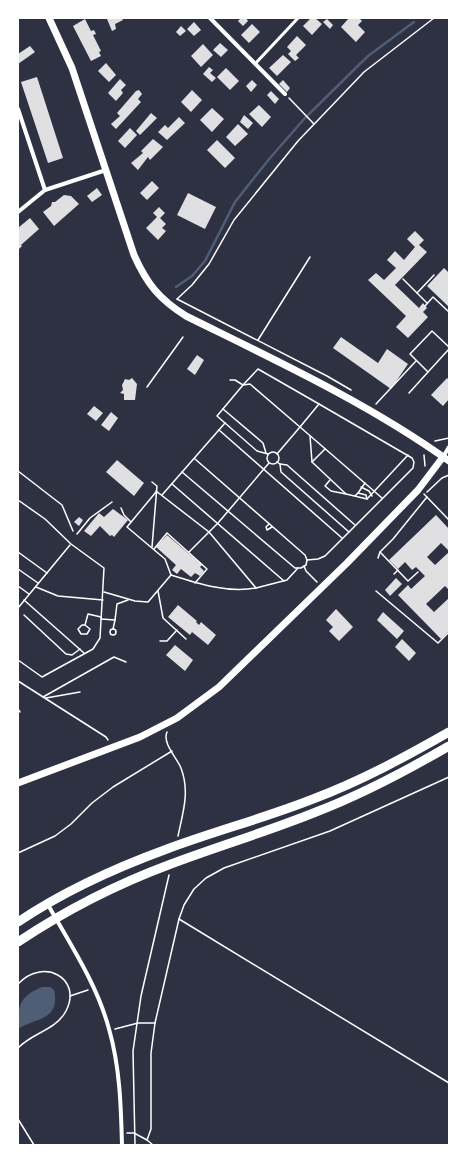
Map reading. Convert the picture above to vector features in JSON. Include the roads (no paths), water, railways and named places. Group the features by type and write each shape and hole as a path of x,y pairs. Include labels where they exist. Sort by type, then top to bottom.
{"main road":[{"path":"18,922 47,903 99,876 167,849 306,802 377,772 449,732"},
{"path":"18,942 55,918 105,892 170,864 317,812 382,784 449,746"}],"street":[{"path":"49,18 72,68 134,255 144,276 157,294 169,306 186,316 326,386 446,459"},
{"path":"210,18 285,94"},
{"path":"18,109 45,190"},
{"path":"18,212 45,190 106,170"},
{"path":"18,783 140,737 177,718 219,687 347,563 419,489 446,459 449,447"},
{"path":"47,903 94,988 110,1030 120,1094 122,1145"}],"lane":[{"path":"255,64 298,18"}],"water":[{"path":"42,987 50,987 54,990 54,1008 45,1017 24,1025 18,1029 21,1003 29,994"}],"waterway":[{"path":"176,287 192,276 205,261 235,202 270,158 305,118 368,56 414,22"}]}
